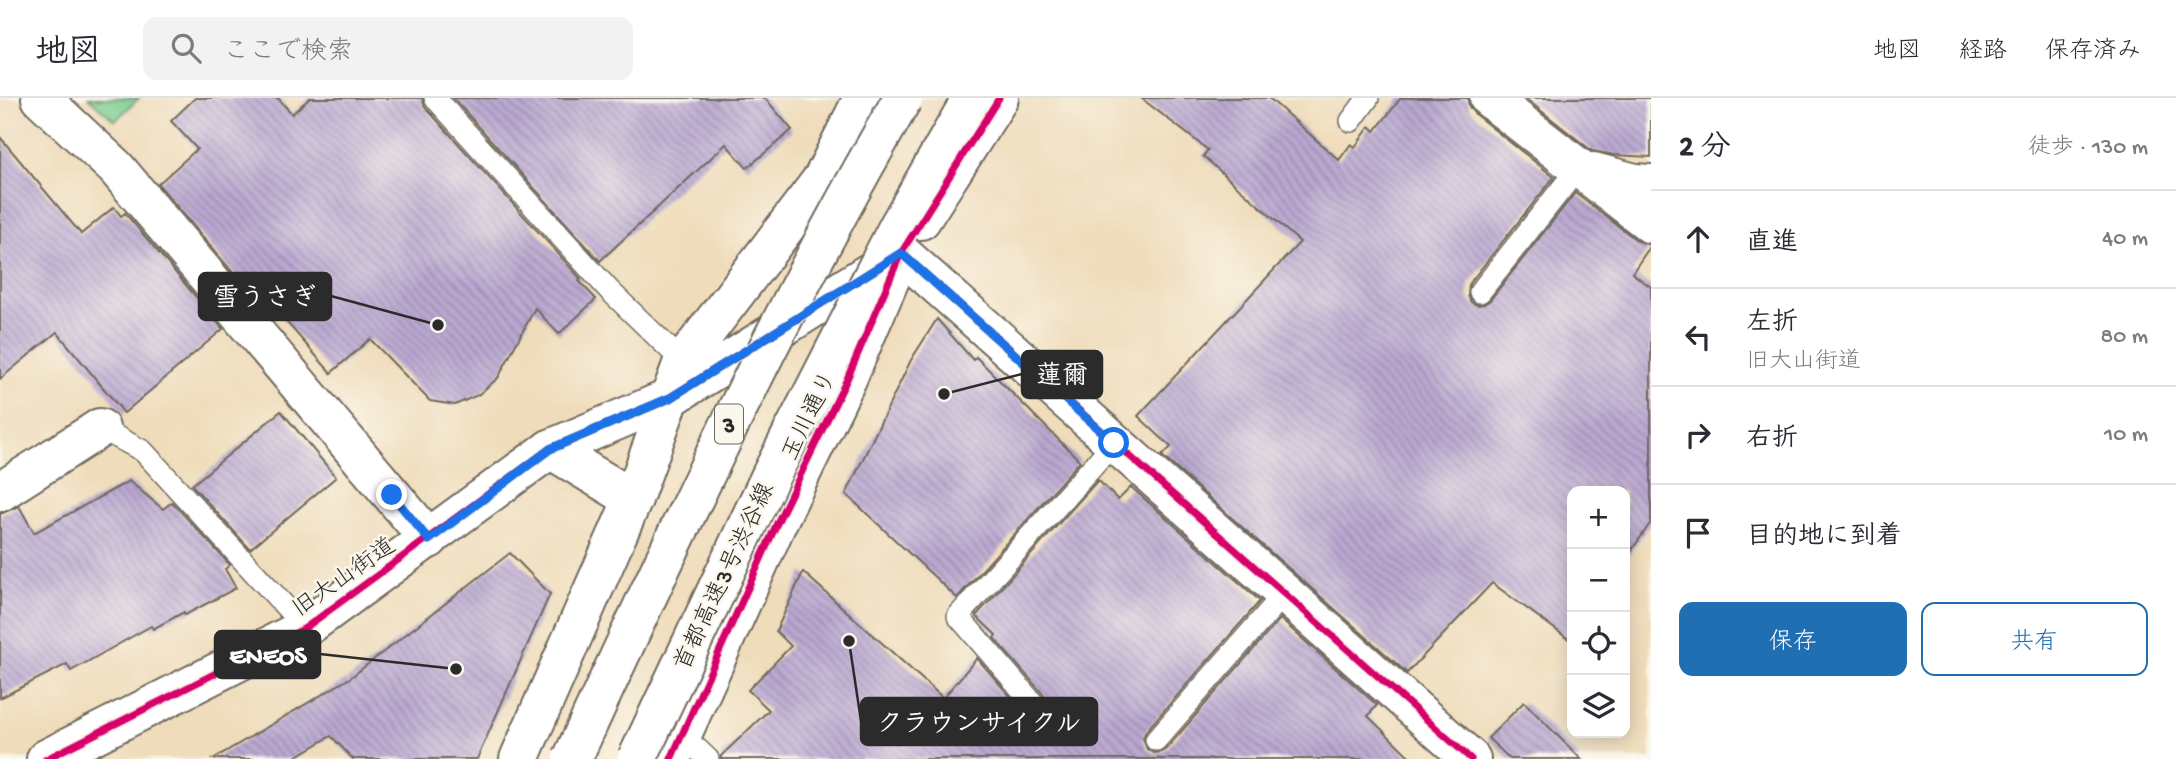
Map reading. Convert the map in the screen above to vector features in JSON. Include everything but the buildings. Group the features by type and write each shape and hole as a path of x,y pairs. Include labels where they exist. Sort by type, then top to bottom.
{"main road":[{"path":"41,98 116,168 429,540"},
{"path":"519,759 633,499 683,362 823,178 863,98"},
{"name":"3","path":"572,759 719,443 852,186 903,98"},
{"name":"首都高速3号渋谷線","path":"637,759 771,475 898,227 972,98"},
{"name":"玉川通り","path":"687,751 778,521 847,379 901,253 999,98"},
{"path":"1489,98 1651,224"},
{"path":"1578,168 1635,183 1651,184"},
{"path":"901,253 1285,593 1454,754"},
{"name":"旧大山街道","path":"46,759 304,628 429,540 550,449 670,398 901,253"},
{"path":"0,492 100,428"},
{"path":"550,449 633,499"}],"lane":[{"path":"435,98 609,290 683,362"},
{"path":"1351,121 1368,98"},
{"path":"1480,292 1578,168"},
{"path":"100,428 144,451 304,628"},
{"path":"1033,703 958,616 1114,443"},
{"path":"1156,740 1285,593"}],"green space":[{"path":"89,98 139,98 115,121"}],"cycle path":[{"path":"671,759 778,521 847,379 901,253 999,98"},
{"path":"46,759 305,628 550,449 670,398 901,253 1471,759"}],"place":[{"name":"雪うさぎ","path":"438,325"},
{"name":"蓮爾","path":"944,394"},
{"name":"クラウンサイクル","path":"849,641"},
{"name":"ENEOS","path":"456,669"}],"route":[{"path":"392,495 429,540 550,449 670,398 901,253 1114,443"}]}
